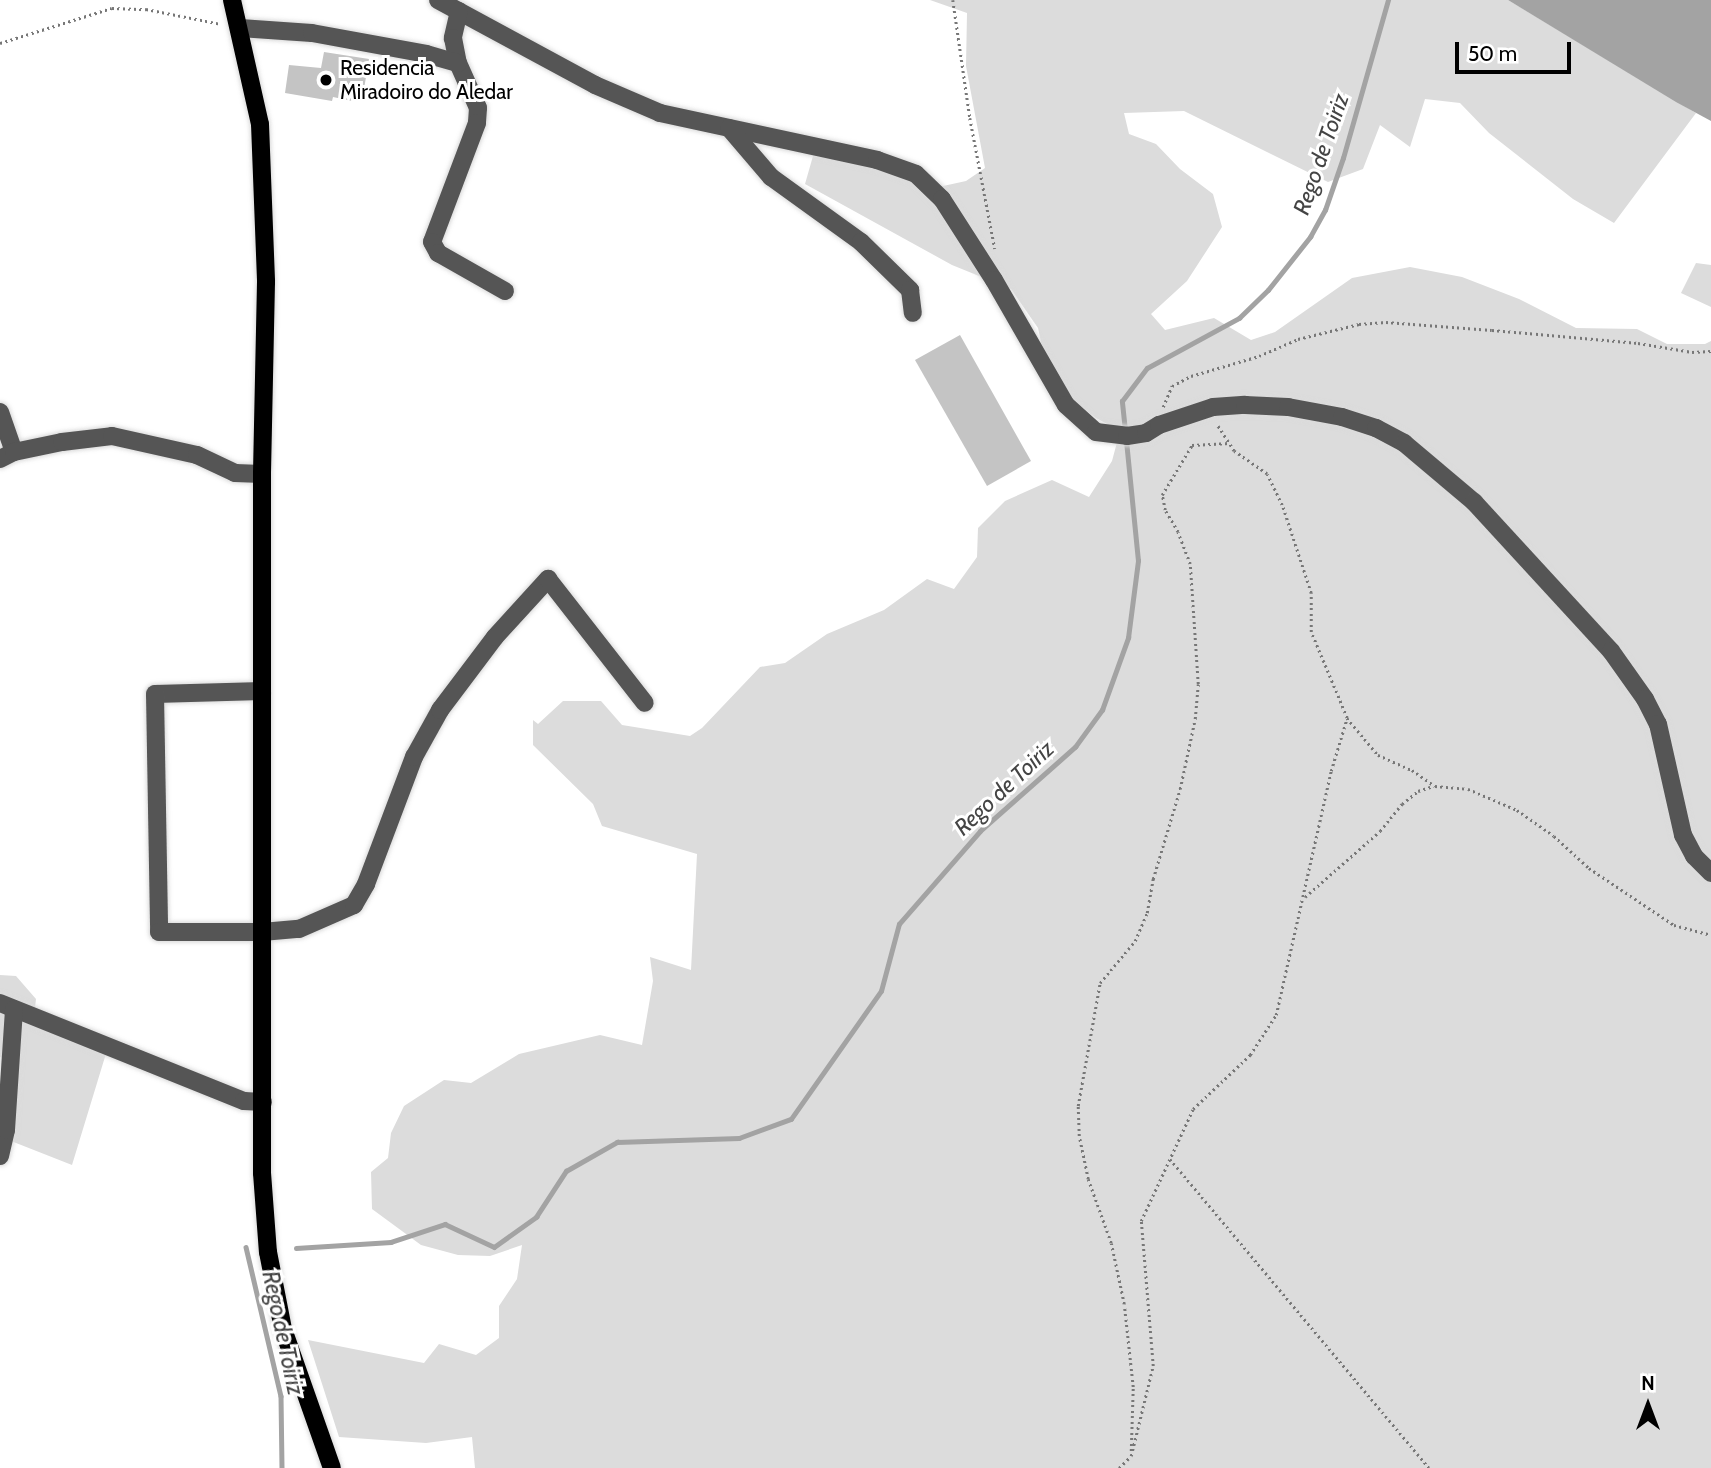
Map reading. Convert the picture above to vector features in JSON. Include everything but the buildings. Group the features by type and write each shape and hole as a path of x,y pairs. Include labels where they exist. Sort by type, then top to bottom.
{"main road":[{"path":"232,0 260,124 266,282 262,474 262,1173 268,1252 283,1329 332,1468"}],"street":[{"path":"438,0 595,85 660,113 877,160 916,174 950,211 1066,405 1090,428 1103,434 1127,436 1213,407 1288,407 1342,417 1376,428 1404,443 1474,502 1611,651 1645,699 1663,743 1683,835 1694,856 1711,873"},
{"path":"459,11 453,38 458,63 478,108 477,123 432,242 438,253 506,291"},
{"path":"240,29 312,33 426,54 458,63"},
{"path":"729,128 771,177 861,242 910,290 913,313"},
{"path":"0,412 7,456 62,442 113,436 197,455 234,473 262,474"},
{"path":"262,691 155,694 159,932 262,932 299,929 354,905 366,884 414,757 440,710 495,637 548,579 645,703"},
{"path":"0,1156 6,1130 7,1006 244,1101 263,1102"}],"path":[{"path":"953,0 970,118 996,255"},
{"path":"0,43 112,8 146,9 240,29"},
{"path":"1152,429 1172,386 1191,376 1259,356 1298,339 1359,324 1386,322 1479,329 1711,351"},
{"path":"1213,407 1215,422 1234,451 1267,474 1282,505 1311,593 1311,632 1347,718 1378,755 1412,770 1435,786"},
{"path":"1131,1456 1133,1387 1124,1304 1111,1243 1088,1179 1079,1136 1078,1106 1100,983 1135,941 1147,913 1153,880 1180,789 1195,719 1198,684 1189,564 1178,532 1165,510 1162,495 1192,445 1230,443"},
{"path":"1119,1468 1131,1456 1153,1366 1141,1222 1193,1109 1250,1055 1276,1015 1305,897 1331,771 1347,718"},
{"path":"1305,897 1380,831 1402,804 1418,791 1435,786 1468,789 1517,810 1554,836 1589,869 1674,925 1711,935"},
{"path":"1170,1159 1429,1468"}],"shaded area":[{"path":"930,0 1508,0 1696,113 1614,223 1573,199 1489,133 1460,103 1425,99 1410,147 1380,125 1363,169 1328,182 1184,111 1124,113 1129,134 1156,144 1180,169 1213,194 1222,227 1187,281 1151,314 1165,330 1214,318 1251,340 1275,332 1352,278 1410,267 1462,277 1519,299 1576,328 1637,329 1667,344 1705,344 1711,341 1711,1468 475,1468 472,1437 426,1443 339,1437 308,1340 424,1363 439,1344 476,1355 499,1338 499,1306 517,1279 522,1245 490,1256 458,1255 421,1245 372,1209 371,1172 388,1158 391,1133 404,1106 444,1080 471,1083 519,1054 600,1035 642,1045 653,981 650,957 691,970 697,854 602,826 593,804 533,745 533,720 538,724 563,701 601,701 622,725 690,736 702,728 760,667 785,663 827,634 884,610 927,579 954,589 977,557 978,528 1005,501 1052,480 1089,497 1112,461 1120,431 1096,418 1061,391 1045,361 1038,328 1011,289 952,265 805,184 813,156 863,162 934,188 966,181 985,168 966,66 967,13"},
{"path":"1508,0 1711,0 1711,121 1676,102"},
{"path":"1696,263 1711,265 1711,307 1681,293"},
{"path":"0,975 16,976 36,999 33,1026 108,1047 72,1165 11,1141 11,1062 0,1057"}],"waterway":[{"name":"Rego de Toiriz","path":"1125,431 1122,401 1147,368 1239,318 1268,290 1310,237 1325,210 1343,158 1388,0"},
{"name":"Rego de Toiriz","path":"296,1248 391,1242 445,1224 494,1247 536,1217 566,1171 617,1142 739,1138 791,1119 881,991 899,924 980,831 1075,747 1102,710 1128,638 1138,561 1126,440"},
{"name":"Rego de Toiriz","path":"246,1247 281,1396 282,1468"}],"place":[{"name":"Residencia Miradoiro do Aledar","path":"326,80"}]}
